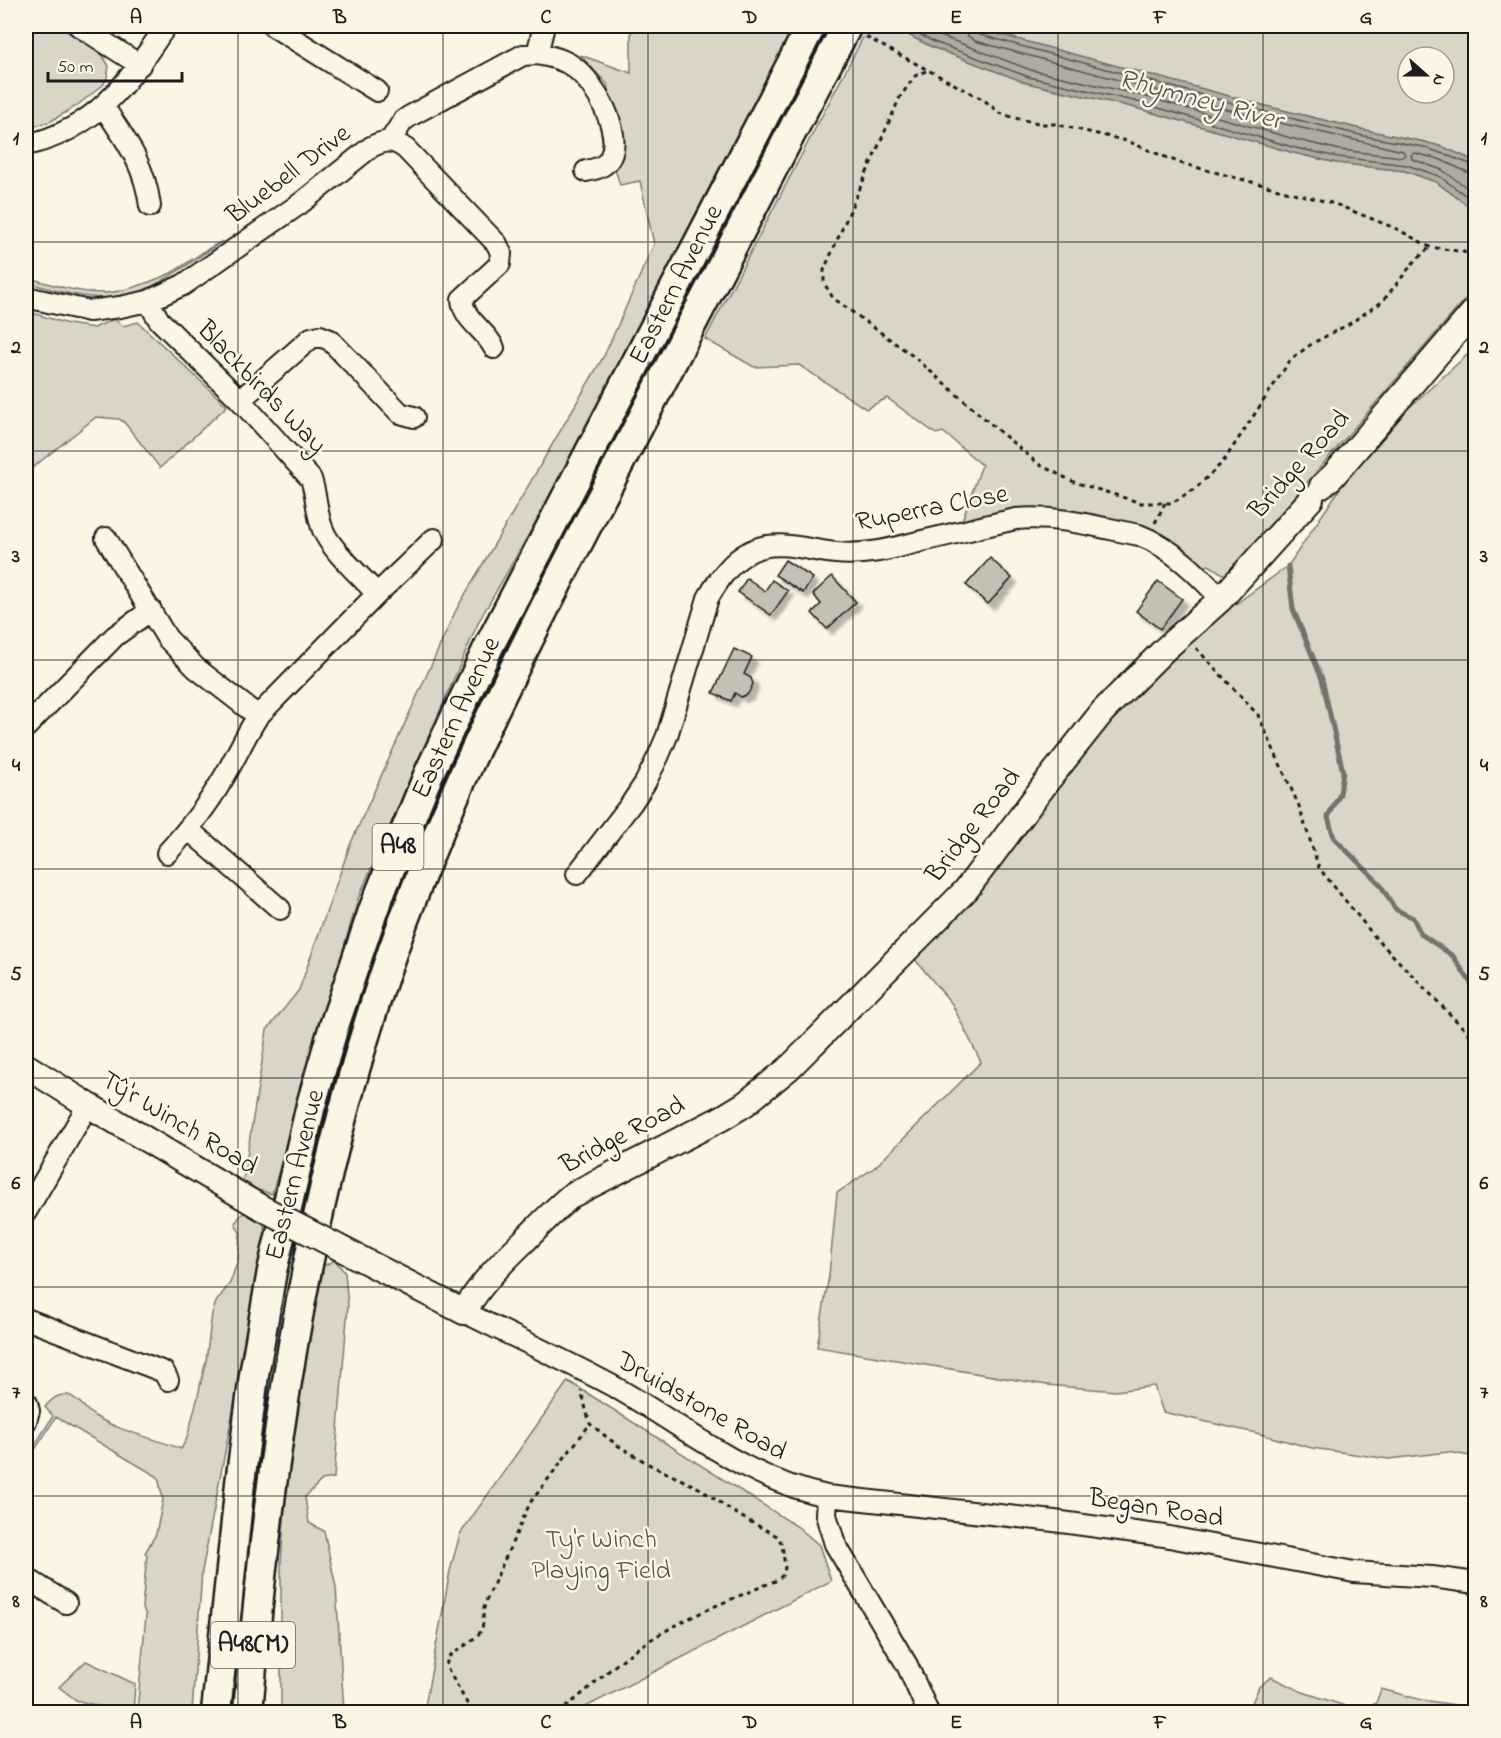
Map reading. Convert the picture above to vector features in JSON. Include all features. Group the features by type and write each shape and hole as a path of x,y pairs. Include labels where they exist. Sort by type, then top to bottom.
{"highway":[{"name":"Eastern Avenue","path":"216,1713 240,1483 254,1375 272,1271 311,1105 354,965 401,841 459,708 545,536 812,26"},
{"name":"Eastern Avenue","path":"261,1578 286,1381 324,1185 364,1039 406,915 447,811 519,657 823,72 854,31"},
{"name":"A48(M)","path":"248,1713 261,1578"},
{"name":"A48","path":"261,1578 264,1713"}],"main road":[{"name":"Bridge Road","path":"464,1312 473,1295 487,1279 572,1195 722,1118 745,1104 789,1068 966,890 1103,711 1221,599 1334,476 1476,309"},
{"name":"Tŷ'r Winch Road","path":"26,1066 88,1106 262,1208 464,1312"}],"street":[{"path":"79,26 140,64"},
{"path":"26,145 70,129 103,106 120,90 166,26"},
{"path":"273,26 377,91"},
{"path":"537,54 544,26"},
{"path":"390,141 403,121 411,116 523,55 537,54 550,56 577,70 595,92 611,121 614,144 610,158 601,167 586,171"},
{"path":"103,106 135,156 147,184 150,206"},
{"name":"Bluebell Drive","path":"26,297 89,311 148,301 183,285 301,203 371,147 390,141 398,142 406,149 497,244 501,253 500,264 462,299 462,307 466,314 490,338 494,348"},
{"name":"Blackbirds Way","path":"148,301 159,320 240,400 311,479 323,531 377,594"},
{"path":"240,400 311,338 320,336 330,340 400,413 414,417"},
{"name":"Ruperra Close","path":"578,874 645,783 667,736 708,598 720,578 735,562 751,551 768,546 788,545 856,554 880,551 1016,519 1037,517 1057,519 1139,535 1165,546 1221,599"},
{"path":"106,538 167,638 179,652 217,685 258,716"},
{"path":"167,853 188,830 223,779 243,738 258,716 434,539"},
{"path":"26,726 116,636 151,610"},
{"path":"188,830 280,909"},
{"path":"26,1212 88,1106"},
{"name":"Druidstone Road","path":"464,1312 620,1390 741,1465 784,1485 827,1496"},
{"path":"26,1319 164,1372 168,1380"},
{"path":"827,1496 826,1515 835,1544 908,1665 928,1713"},
{"name":"Began Road","path":"827,1496 1054,1521 1174,1538 1354,1572 1432,1577 1476,1583"},
{"path":"26,1578 66,1603"}],"path":[{"path":"854,31 984,100 1000,113 1127,141 1180,163 1335,204 1397,229 1430,246 1464,252 1476,260"},
{"path":"926,70 915,76 900,97 824,270 824,283 833,298 913,356 1040,465 1074,482 1141,503 1172,503 1196,488 1223,462 1292,359 1313,343 1349,324 1382,302 1430,246"},
{"path":"1152,529 1165,503"},
{"path":"1182,634 1258,715 1299,806 1319,868 1375,937 1476,1041"},
{"path":"558,1713 579,1698 623,1659 705,1610 775,1581 782,1576 785,1568 782,1544 777,1536 738,1515 699,1488 652,1466 617,1445 590,1424 580,1389"},
{"path":"472,1713 446,1666 448,1657 480,1634 483,1627 482,1611 486,1600 530,1503 590,1424"}],"green space":[{"path":"26,26 58,26 91,46 103,56 109,66 103,85 75,107 51,121 26,129"},
{"path":"631,26 794,26 780,61 722,163 562,477 479,621 358,899 272,1194 258,1190 243,1181 267,1030 299,990 350,845 456,610 605,354 654,244 640,181 620,185 612,160 617,133 607,84 580,55 631,73"},
{"path":"869,26 891,26 932,47 1027,83 1136,108 1294,153 1337,163 1405,171 1436,182 1475,211 1475,288 1229,573 1223,574 1209,565 1202,568 1172,541 1134,524 961,523 982,465 943,432 936,434 887,398 866,409 799,365 754,367 705,339"},
{"path":"968,26 1475,26 1475,161 1443,147 1270,107"},
{"path":"223,241 161,281 125,296 97,298 82,296 26,282 26,277 84,291 104,293 121,291 171,273"},
{"path":"26,311 68,324 94,328 114,319 123,326 138,322 227,406 160,468 124,422 119,419 96,417 26,473"},
{"path":"1475,348 1475,1457 1448,1452 1389,1459 1312,1448 1163,1412 1154,1386 1116,1391 1047,1385 817,1347 829,1275 837,1193 875,1167 981,1062 952,1004 913,957 1032,825 1079,752 1118,704 1222,614 1288,566 1351,472 1404,412"},
{"path":"249,1210 264,1218 265,1245 202,1571 192,1712 137,1712 146,1615 142,1607 147,1555 145,1553 156,1534 163,1500 158,1477 56,1417 29,1459 26,1457 26,1439 35,1445 53,1416 45,1407 55,1398 68,1395 103,1421 181,1449 187,1438 197,1400 206,1360 212,1314 216,1302 230,1283 238,1260 240,1233 235,1223"},
{"path":"335,1260 345,1273 348,1306 334,1478 322,1480 305,1497 309,1523 324,1531 336,1587 344,1712 281,1712 281,1563 286,1490 307,1351 323,1266"},
{"name":"Ty'r Winch Playing Field","path":"568,1381 798,1527 819,1545 831,1581 576,1712 426,1712 424,1711 450,1571 460,1534"},
{"path":"86,1661 135,1684 133,1712 121,1712 76,1700 59,1687"},
{"path":"1271,1677 1300,1691 1360,1711 1376,1703 1381,1689 1422,1700 1475,1708 1475,1712 1248,1712 1259,1687"}],"water":[{"name":"Rhymney River","path":"891,26 968,26 1270,107 1443,147 1475,161 1475,211 1436,182 1405,171 1337,163 1294,153 1136,108 1027,83 932,47"}],"building":[{"path":"990,558 1012,578 988,604 966,585"},
{"path":"785,560 813,578 803,593 775,575"},
{"path":"832,576 856,602 827,629 812,613 821,604 813,594"},
{"path":"747,578 765,591 772,580 788,591 771,615 738,592"},
{"path":"1158,581 1182,599 1160,629 1136,611"},
{"path":"734,649 752,657 744,674 751,678 753,684 748,694 741,697 735,693 731,701 713,693"}],"waterway":[{"path":"1288,566 1293,609 1322,679 1343,772 1340,794 1328,817 1334,838 1380,884 1395,909 1413,918 1421,934 1453,956 1476,991"}]}
